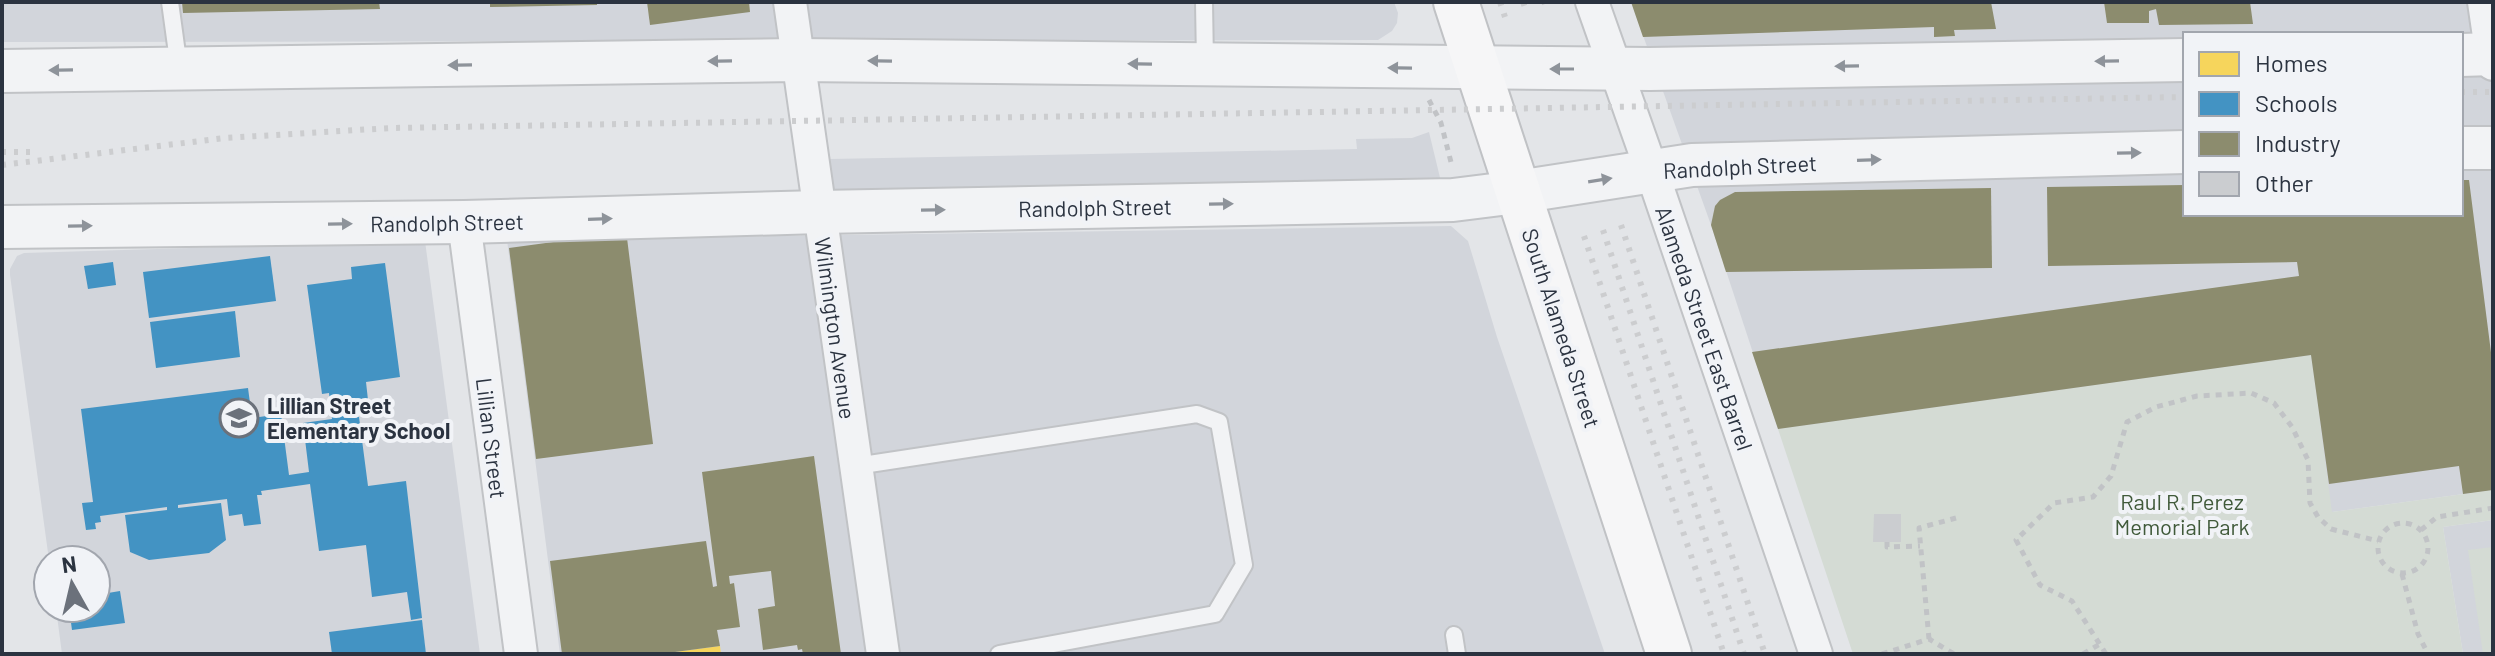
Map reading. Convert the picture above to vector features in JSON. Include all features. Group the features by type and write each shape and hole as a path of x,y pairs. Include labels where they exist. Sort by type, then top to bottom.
{"main road":[{"name":"South Alameda Street","path":"1456,2 1669,654"}],"street":[{"name":"Wilmington Avenue","path":"790,2 883,654"},
{"name":"Alameda Street East Barrel","path":"1592,2 1816,654"},
{"path":"2484,2 2485,57"},
{"path":"2,71 798,60 1478,69 2183,60"},
{"path":"2463,148 2493,148"},
{"name":"Randolph Street","path":"2,227 464,222 1453,200 1708,164 2183,152"},
{"name":"Lillian Street","path":"464,222 521,654"}],"lane":[{"path":"170,2 179,69"},
{"path":"1204,2 1205,65"},
{"path":"856,466 1197,414 1219,422 1244,565 1215,614 999,654"},
{"path":"1454,635 1457,654"}],"path":[{"path":"1423,89 1441,123 1452,168"},
{"path":"2106,654 2072,601 2040,585 2016,540 2054,503 2093,497 2111,476 2127,422 2156,407 2197,396 2251,393 2274,403 2292,427 2308,460 2310,503 2318,517 2331,529 2378,541"},
{"path":"2421,530 2437,517 2493,508"},
{"path":"1929,639 1919,528 1956,518"},
{"path":"2406,523 2421,530 2426,537 2428,554 2418,569 2394,573 2382,563 2377,548 2383,533 2397,524 2406,523"},
{"path":"1887,542 1887,547 1920,546"},
{"path":"2402,574 2418,634 2428,654"},
{"path":"1882,654 1929,639 1954,654"},
{"path":"2083,654 2100,644"}],"shaded area":[{"path":"2,2 1394,2 1398,13 1392,31 1378,40 2,42"},
{"path":"1631,2 2493,2 2493,490 2332,512 1778,429 1711,225"},
{"path":"1429,132 1442,186 834,196 830,159 1357,149 1356,139 1412,138"},
{"path":"1451,226 1468,241 1497,337 1605,654 560,654 507,240"},
{"name":"Lillian Street Elementary School","path":"425,241 480,654 62,654 58,624 112,624 112,544 47,544 10,275 17,256 24,253"},
{"path":"2493,520 2493,654 2463,654 2443,527"}],"green space":[{"name":"Raul R. Perez Memorial Park","path":"2311,355 2332,512 2493,490 2493,520 2443,527 2463,654 1853,654 1778,429"},
{"path":"2493,547 2493,654 2483,654 2468,550"}],"building: Homes":[{"path":"720,646 721,654 675,654 675,652"}],"building: Schools":[{"path":"270,256 276,301 149,318 143,272"},
{"path":"113,262 116,285 88,289 84,266"},
{"path":"385,263 400,377 366,382 368,400 341,403 344,418 359,417 368,486 406,481 422,618 411,620 407,592 372,597 366,545 319,551 310,484 261,491 262,495 257,495 261,524 244,526 242,514 229,516 227,499 178,505 178,508 221,503 226,540 209,553 149,560 130,552 125,515 167,510 167,507 100,516 101,522 95,523 96,529 86,530 82,503 93,502 81,409 248,388 252,418 281,414 289,475 309,472 303,423 332,419 329,393 322,394 307,285 352,279 351,267"},
{"path":"235,311 240,357 156,368 150,322"},
{"path":"120,591 125,623 72,630 71,624 112,624 112,592"},
{"path":"422,620 426,654 332,654 329,632"}],"building: Industry":[{"path":"182,2 379,2 380,9 183,13"},
{"path":"490,2 597,2 597,5 490,7"},
{"path":"647,2 749,2 750,12 650,25"},
{"path":"1631,2 1991,2 1996,29 1954,30 1955,36 1934,37 1934,27 1643,37"},
{"path":"2104,2 2250,2 2253,24 2159,25 2156,9 2149,11 2149,23 2107,23"},
{"path":"2463,180 2469,180 2493,368 2493,490 2463,494 2459,466 2329,484 2311,355 1778,429 1752,352 2299,276 2297,262 2048,266 2047,187 2183,185 2183,216 2463,216"},
{"path":"1991,188 1992,268 1726,272 1711,225 1715,206 1735,192"},
{"path":"627,238 653,444 536,459 509,248 568,240"},
{"path":"814,456 841,654 803,654 797,645 763,650 758,609 775,606 771,571 729,576 730,584 734,583 740,627 717,630 720,646 660,654 562,654 550,561 706,541 713,587 717,586 702,472"}],"building: Other":[{"path":"1874,514 1901,514 1901,542 1873,542"}],"railway":[{"path":"1500,2 1505,17"},
{"path":"1523,2 1526,10"},
{"path":"2463,92 2493,92"},
{"path":"2,165 225,138 391,128 2183,97"},
{"path":"2,152 31,152"},
{"path":"1621,225 1765,654"},
{"path":"1603,230 1744,654"},
{"path":"1584,236 1724,654"}],"place":[{"name":"Lillian Street Elementary School","path":"239,418"}]}
